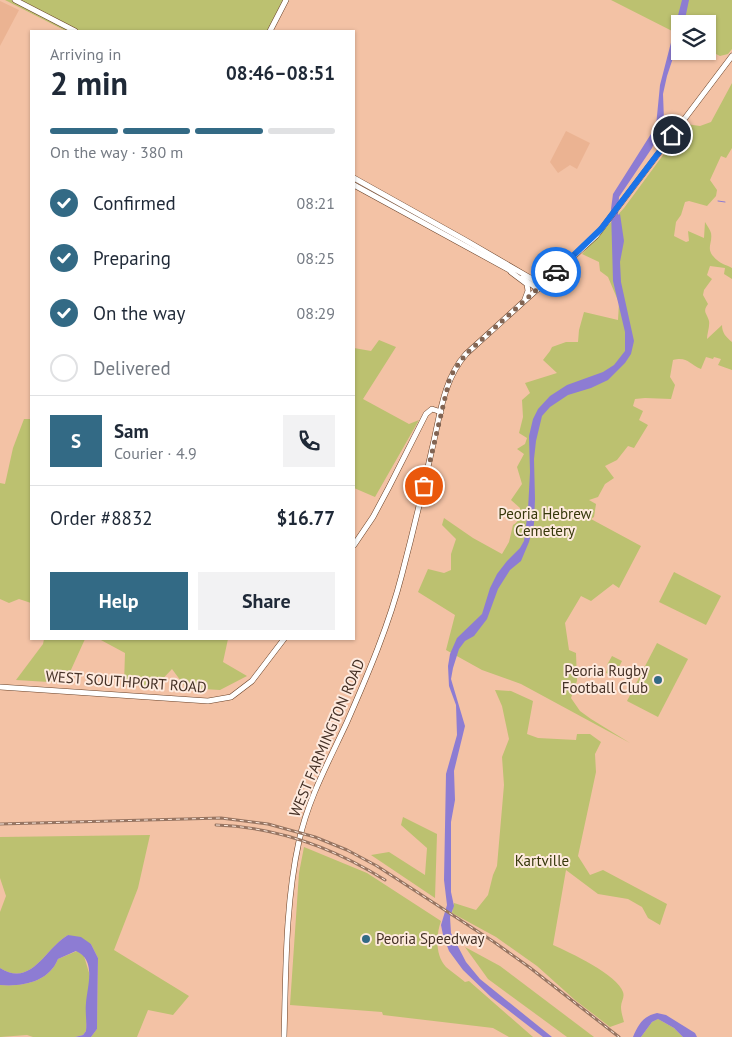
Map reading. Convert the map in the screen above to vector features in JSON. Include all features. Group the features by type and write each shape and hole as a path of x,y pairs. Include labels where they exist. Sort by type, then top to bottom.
{"main road":[{"path":"15,0 73,30"},
{"path":"271,30 286,0"},
{"name":"WEST FARMINGTON ROAD","path":"284,1037 293,872 301,832 312,798 388,623 402,575 449,381 459,362 592,239 610,218 732,56"},
{"path":"355,179 533,280 539,285 538,289"},
{"path":"355,186 506,269 538,289"},
{"path":"506,269 525,281 528,287 527,296 519,307"},
{"path":"355,543 377,509 422,423 429,414 441,412"},
{"name":"WEST SOUTHPORT ROAD","path":"0,687 208,701 231,697 252,681 283,640"}],"shaded area":[{"path":"682,0 689,0 686,15 678,15"},
{"path":"0,1 19,10 0,46"},
{"path":"671,42 672,60 663,94 664,120 652,148 619,197 618,215 620,214 624,241 620,262 621,282 634,341 631,354 608,380 591,388 568,395 550,407 542,416 534,459 534,524 529,542 521,561 510,570 498,589 487,619 474,636 465,641 459,649 451,679 465,726 454,771 455,800 451,822 451,892 454,906 450,917 451,933 466,962 480,979 552,1037 543,1037 491,997 463,970 449,951 443,935 441,925 447,905 444,880 446,774 457,735 456,705 449,686 448,666 450,654 457,638 482,614 490,588 497,574 524,541 530,472 529,436 533,419 538,409 550,396 567,385 603,372 614,365 625,351 625,332 613,281 611,209 613,194 656,126 660,85"},
{"path":"566,131 590,143 577,169 570,165 558,173 550,162"},
{"path":"68,935 81,937 91,944 98,958 97,1029 91,1037 75,1037 83,1035 86,1031 86,1006 89,982 87,961 76,951 58,959 54,967 41,978 26,984 0,985 0,968 11,973 21,973 30,970"},
{"path":"657,1013 666,1015 695,1033 697,1037 683,1037 674,1028 658,1019 652,1022 641,1037 633,1037 648,1016"}],"green space":[{"path":"5,0 288,0 272,30 64,30"},
{"path":"611,0 732,0 732,49 728,54 720,56 716,54 716,15 671,15 671,30"},
{"name":"Peoria Hebrew Cemetery","path":"732,83 732,148 726,158 721,156 710,180 717,190 716,196 707,206 689,201 685,202 681,215 676,222 674,236 686,242 689,241 688,231 704,238 705,222 711,233 711,253 719,261 732,268 732,279 724,274 725,268 710,266 707,275 712,279 704,290 703,295 708,304 705,311 709,323 707,339 722,325 725,335 732,342 732,370 718,365 721,359 714,357 713,359 706,357 701,369 682,359 673,360 670,377 675,385 671,399 635,399 633,406 643,411 639,420 648,425 634,448 628,446 617,460 605,466 614,478 605,484 598,497 589,500 596,504 594,517 591,519 641,546 619,588 613,584 591,601 581,596 565,623 569,650 576,653 577,681 571,698 580,711 630,743 521,684 482,670 446,650 455,615 418,592 428,569 444,573 451,570 451,554 456,539 442,525 444,518 473,538 502,554 509,542 513,525 517,522 520,515 520,508 511,500 522,484 517,467 524,454 517,449 525,444 527,438 519,433 523,417 522,400 530,393 525,383 557,373 543,360 552,347 566,342 578,342 584,312 618,320 619,303 608,277 600,271 599,262 582,254 624,208 686,124 700,126 711,122"},
{"path":"379,340 396,347 363,399 409,424 419,420 375,497 355,488 355,348 371,351"},
{"path":"24,419 30,419 30,603 19,599 9,603 0,599 0,483 5,484 13,448"},
{"path":"674,572 721,596 706,625 659,602"},
{"path":"44,640 85,640 65,683 16,680 43,644"},
{"path":"101,640 228,640 223,662 247,676 220,690 186,688 172,669 155,687 124,684 125,653"},
{"name":"Peoria Rugby Football Club","path":"657,643 688,659 658,717 627,701"},
{"path":"612,656 622,661 617,677 606,673 608,667 614,669 607,665"},
{"name":"Kartville","path":"495,690 511,691 533,701 527,734 538,738 576,740 577,734 590,734 601,742 595,754 596,772 578,856 590,875 603,870 667,904 660,925 648,918 642,907 628,899 598,894 566,870 553,945 592,965 619,985 623,992 621,1007 624,1022 610,1027 575,1000 537,966 496,937 452,913 454,903 476,910 488,895 497,866 504,785 502,757 509,739 502,706"},
{"path":"403,817 437,834 435,898 371,855 389,852 425,875 427,848 401,825"},
{"path":"150,835 138,888 114,950 189,996 173,1015 148,1010 137,1037 91,1037 97,1029 98,958 91,944 68,935 30,970 21,973 11,973 0,968 0,912 6,896 0,878 0,837"},
{"name":"Peoria Speedway","path":"304,847 367,873 441,921 438,932 438,951 442,962 465,982 469,981 533,1037 509,1037 493,1028 383,1015 382,1012 290,1005 299,873"},
{"path":"465,947 500,966 594,1037 567,1037 488,979"},
{"path":"77,951 84,956 90,976 86,1031 83,1035 75,1037 33,1037 27,1035 0,1037 0,985 26,984 41,978 54,967 58,959"},
{"path":"658,1019 674,1028 683,1037 641,1037 652,1022"}],"waterway":[{"path":"718,201 725,202"}],"railway":[{"path":"0,824 221,818 268,824 315,837 347,850 377,866 494,942 619,1037"},
{"path":"216,825 261,830 304,841 346,858 385,880"}],"way so far":[{"path":"424,486 446,392 454,370 466,354 556,272"}],"place":[{"name":"Peoria Rugby Football Club","path":"658,680"},
{"name":"Peoria Speedway","path":"366,939"}],"route":[{"path":"556,272 601,229 672,135"}]}
